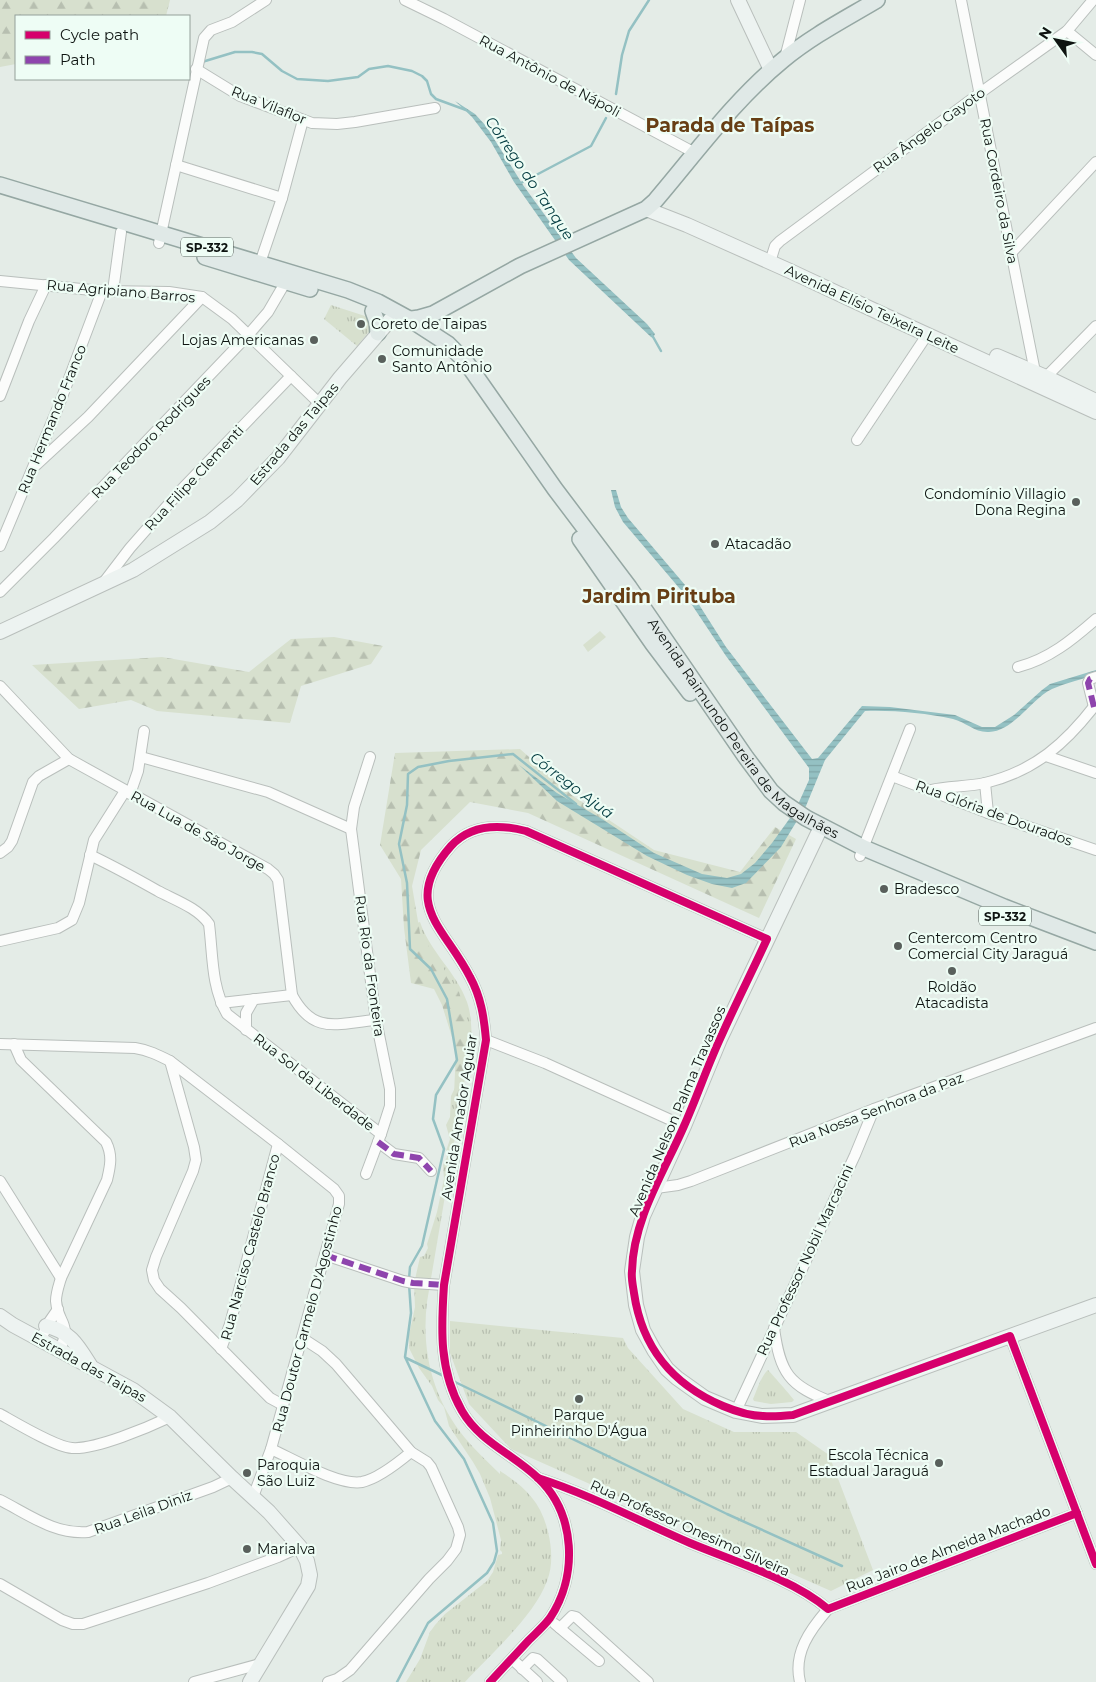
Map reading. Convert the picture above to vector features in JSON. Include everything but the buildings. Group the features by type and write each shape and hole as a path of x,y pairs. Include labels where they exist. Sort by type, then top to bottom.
{"main road":[{"path":"738,0 771,70"},
{"path":"390,320 411,320 433,314 498,277 651,205 747,93 771,70 808,41 877,0"},
{"name":"Avenida Raimundo Pereira de Magalhães","path":"0,185 160,238 260,263 289,278 356,303 423,337 456,363 653,644 767,799 819,830 938,890 1096,950"},
{"name":"Avenida Raimundo Pereira de Magalhães","path":"0,196 122,232 160,238 194,254 289,278 348,290 378,302 411,320 448,344 466,362 555,489 629,587 762,779 789,812"},
{"name":"Avenida Elísio Teixeira Leite","path":"651,205 1039,379 1096,412"},
{"path":"194,254 212,254 250,265 260,263"},
{"name":"Avenida Elísio Teixeira Leite","path":"884,310 927,335 1096,401"},
{"path":"373,311 378,333"},
{"path":"433,314 466,362"},
{"name":"Estrada das Taipas","path":"0,632 133,570 210,522 237,500 278,458 390,320"},
{"name":"Avenida Nelson Palma Travassos","path":"819,830 720,1039 684,1126 643,1216 637,1237 632,1271 636,1305 643,1330 654,1350 677,1378 705,1398 736,1411 762,1416 793,1415 1096,1305"},
{"name":"Avenida Raimundo Pereira de Magalhães","path":"862,852 1096,942"},
{"name":"Estrada das Taipas","path":"0,1316 13,1325 43,1333 60,1350 133,1390 170,1416 253,1497 300,1547 307,1561 310,1575 308,1586 250,1682"},
{"path":"43,1333 66,1333 76,1342 90,1366"}],"street":[{"path":"160,238 196,68 206,34 211,30 232,22 266,0"},
{"name":"Rua Antônio de Nápoli","path":"405,0 695,154"},
{"path":"785,58 800,0"},
{"name":"Rua Cordeiro da Silva","path":"961,0 1011,253 1039,379"},
{"name":"Rua Ângelo Gayoto","path":"771,258 775,246 791,232 1067,31 1093,0"},
{"path":"1067,31 1096,55"},
{"name":"Rua Vilaflor","path":"196,68 240,96 303,120 323,124 336,124 435,108"},
{"path":"260,263 282,198 303,120"},
{"path":"1011,253 1096,162"},
{"path":"176,166 282,198"},
{"name":"Rua Hermando Franco","path":"0,546 108,291 122,232"},
{"name":"Rua Teodoro Rodrigues","path":"0,592 249,334 268,312 289,278"},
{"name":"Rua Agripiano Barros","path":"0,281 108,291 169,292 202,298 217,307 249,334 321,405"},
{"path":"0,396 29,321 46,284"},
{"path":"34,468 82,423 202,298"},
{"path":"1039,379 1096,326"},
{"path":"857,440 927,335"},
{"name":"Rua Filipe Clementi","path":"102,584 130,548 176,496 291,376"},
{"path":"1018,667 1043,659 1096,619"},
{"path":"930,791 985,783 1024,769 1046,756 1070,736 1095,705 1088,683 1090,679 1096,677"},
{"name":"Rua Lua de São Jorge","path":"0,686 69,760 261,865 274,874 278,880 292,995"},
{"path":"862,852 910,729"},
{"path":"0,941 58,928 72,920 90,855 100,828 127,792 141,757 144,731"},
{"name":"Rua Rio da Fronteira","path":"366,1174 390,1106 390,1090 376,1020 351,829 354,807 370,756"},
{"path":"1046,756 1096,773"},
{"path":"141,757 268,792 351,829"},
{"path":"0,853 12,841 33,782 69,760"},
{"name":"Rua Glória de Dourados","path":"892,776 988,813 1096,850"},
{"path":"985,783 988,813"},
{"name":"Avenida Amador Aguiar","path":"490,1682 549,1619 559,1602 568,1571 570,1545 561,1511 554,1497 538,1478 489,1442 474,1428 462,1412 451,1390 446,1370 441,1325 444,1285 486,1040 484,1014 478,993 469,975 434,922 428,893 431,877 440,859 455,842 467,834 493,826 509,826 526,831 767,939"},
{"name":"Rua Sol da Liberdade","path":"90,855 199,913 209,924 215,985 227,1014 380,1138 394,1154 419,1158 431,1171"},
{"path":"221,1003 292,995 302,1010 322,1024 329,1025 376,1020"},
{"name":"Rua Sol da Liberdade","path":"246,1030 246,1013 254,999"},
{"name":"Rua Nossa Senhora da Paz","path":"656,1188 691,1181 874,1109 1096,1028"},
{"path":"486,1040 545,1063 684,1126"},
{"name":"Rua Doutor Carmelo D'Agostinho","path":"0,1044 135,1048 146,1050 170,1061 278,1144 334,1189 339,1196 339,1204 271,1449 253,1497"},
{"path":"14,1044 21,1060 106,1142 111,1152 107,1180 61,1278 57,1292 56,1302 66,1333 60,1350"},
{"path":"170,1061 196,1160 193,1172 156,1257 152,1270 153,1275 160,1289 270,1398 283,1405"},
{"name":"Rua Professor Nobil Marcacini","path":"736,1411 855,1155 874,1109"},
{"name":"Rua Narciso Castelo Branco","path":"221,1350 230,1324 278,1144"},
{"path":"0,1181 61,1278"},
{"path":"325,1255 403,1281 444,1285"},
{"path":"43,1333 58,1310"},
{"path":"774,1327 782,1368 811,1394 832,1402"},
{"path":"1010,1336 1096,1564"},
{"path":"302,1338 322,1351 336,1364 412,1452 427,1462 456,1520 460,1535 456,1549 447,1561 350,1670 328,1682"},
{"path":"0,1414 57,1444 73,1449 92,1446 126,1435 170,1416"},
{"path":"271,1449 326,1475 356,1483 370,1479 398,1463 412,1452"},
{"name":"Rua Leila Diniz","path":"0,1500 54,1528 70,1532 88,1532 213,1487 232,1478"},
{"name":"Rua Professor Onesimo Silveira","path":"538,1478 572,1489 791,1586 817,1600 828,1609"},
{"name":"Rua Jairo de Almeida Machado","path":"828,1609 1077,1513"},
{"path":"0,1584 62,1620 73,1624 83,1624 208,1583 300,1547"},
{"path":"800,1682 798,1666 800,1654 807,1636 828,1609"},
{"path":"560,1628 572,1616 576,1617 648,1682"},
{"path":"549,1619 599,1661"},
{"path":"522,1669 533,1658 537,1659 562,1682"},
{"path":"512,1659 537,1682"},
{"path":"194,1682 260,1664"}],"green space":[{"path":"0,0 170,0 166,15 15,15 15,64 0,67"},
{"path":"331,305 365,316 374,322 373,327 357,346 324,319"},
{"path":"600,631 606,637 588,652 583,645"},
{"path":"334,637 383,646 371,664 301,686 290,723 157,711 131,700 79,709 32,665 162,657 249,672 291,639"},
{"path":"520,749 573,796 654,850 740,872 775,827 796,839 759,918 528,813 470,802 421,850 412,886 420,933 459,992 473,1038 460,1098 454,1094 456,1050 442,1005 434,989 411,983 404,928 401,879 380,845 395,753"},
{"path":"420,922 430,943 463,991 471,1019 472,1037 427,1302 426,1339 428,1357 437,1391 454,1423 469,1443 500,1474 500,1471 531,1496 545,1521 551,1551 549,1575 533,1607 511,1634 465,1682 406,1682 420,1659 430,1632 435,1625 445,1614 487,1581 493,1572 498,1555 502,1554 500,1550 501,1540 490,1498 480,1474 449,1426 444,1407 419,1368 409,1348 409,1335 415,1307 414,1284 420,1257 424,1256 428,1248 427,1244 437,1212 444,1179 443,1165 447,1157 446,1151 450,1139 446,1125 450,1117 451,1096 463,1071 417,923"},
{"name":"Parque Pinheirinho D'Água","path":"450,1321 623,1338 628,1348 683,1409 734,1432 796,1432 829,1455 873,1570 831,1591 511,1449 469,1404 450,1353"},
{"path":"768,1370 793,1398 792,1402 771,1404 754,1401 759,1383"}],"water":[{"path":"455,101 475,114 486,126 523,185 576,258 647,324 655,334 653,338 569,260 514,182 491,142 472,117"},
{"path":"611,490 616,490 621,507 628,518 691,592 726,647 812,759 818,758 862,706 890,707 955,715 982,727 995,727 1014,715 1050,684 1096,670 1096,675 1052,689 1014,721 998,730 989,732 979,731 958,720 942,717 898,712 865,711 825,760 806,806 781,847 746,883 732,888 712,884 687,875 647,856 557,801 519,765 557,793 602,819 654,853 702,874 727,878 741,874 755,863 772,843 795,811 809,780 809,768 726,656 686,596 623,522 615,507"}],"waterway":[{"path":"616,94 622,55 629,31 649,0"},
{"name":"Córrego do Tanque","path":"202,62 235,52 252,52 262,54 282,71 297,79 328,81 358,77 369,69 388,66 412,71 422,76 427,81 431,94 436,99 466,110"},
{"path":"521,183 591,146 606,118"},
{"name":"Córrego do Tanque","path":"652,335 661,351"},
{"name":"Córrego Ajuá","path":"409,1279 410,1267 422,1246 444,1149 433,1119 436,1095 457,1060 447,999 431,969 410,949 407,883 399,844 407,805 408,774 418,767 449,761 513,754 576,804"},
{"name":"Córrego Ajuá","path":"397,1682 428,1623 487,1573 494,1562 497,1551 493,1523 464,1459 435,1421 405,1357 411,1313 409,1284"},
{"path":"406,1358 446,1377"},
{"path":"453,1381 727,1514 842,1566"}],"marked path":[{"path":"1094,707 1088,683 1090,679 1096,677"},
{"path":"378,1142 394,1154 419,1158 431,1171"},
{"path":"325,1255 403,1281 444,1285"}],"cycle path":[{"path":"490,1682 550,1618 559,1601 565,1583 569,1565 569,1546 566,1527 560,1509 551,1493 538,1478 487,1439 469,1422 454,1396 445,1365 443,1350 444,1285 486,1040 483,1015 477,992 460,959 432,914 428,899 429,884 436,866 451,846 467,833 486,828 506,827 526,831 767,939 715,1050 684,1126 651,1196 638,1233 632,1274 634,1293 644,1331 662,1362 689,1387 723,1406 753,1415 782,1416 793,1415 1010,1336 1096,1564"},
{"path":"538,1478 577,1492 690,1543 780,1580 814,1598 828,1609 1077,1513"}],"place":[{"name":"Coreto de Taipas","path":"361,324"},
{"name":"Lojas Americanas","path":"314,340"},
{"name":"Comunidade Santo Antônio","path":"382,359"},
{"name":"Condomínio Villagio Dona Regina","path":"1076,502"},
{"name":"Atacadão","path":"715,544"},
{"name":"Bradesco","path":"884,889"},
{"name":"Centercom Centro Comercial City Jaraguá","path":"898,946"},
{"name":"Roldão Atacadista","path":"952,971"},
{"name":"Parque Pinheirinho D'Água","path":"579,1399"},
{"name":"Escola Técnica Estadual Jaraguá","path":"939,1463"},
{"name":"Paroquia São Luiz","path":"247,1473"},
{"name":"Marialva","path":"247,1549"}],"district":[{"name":"Parada de Taípas","path":"730,125"},
{"name":"Jardim Pirituba","path":"659,596"}]}
